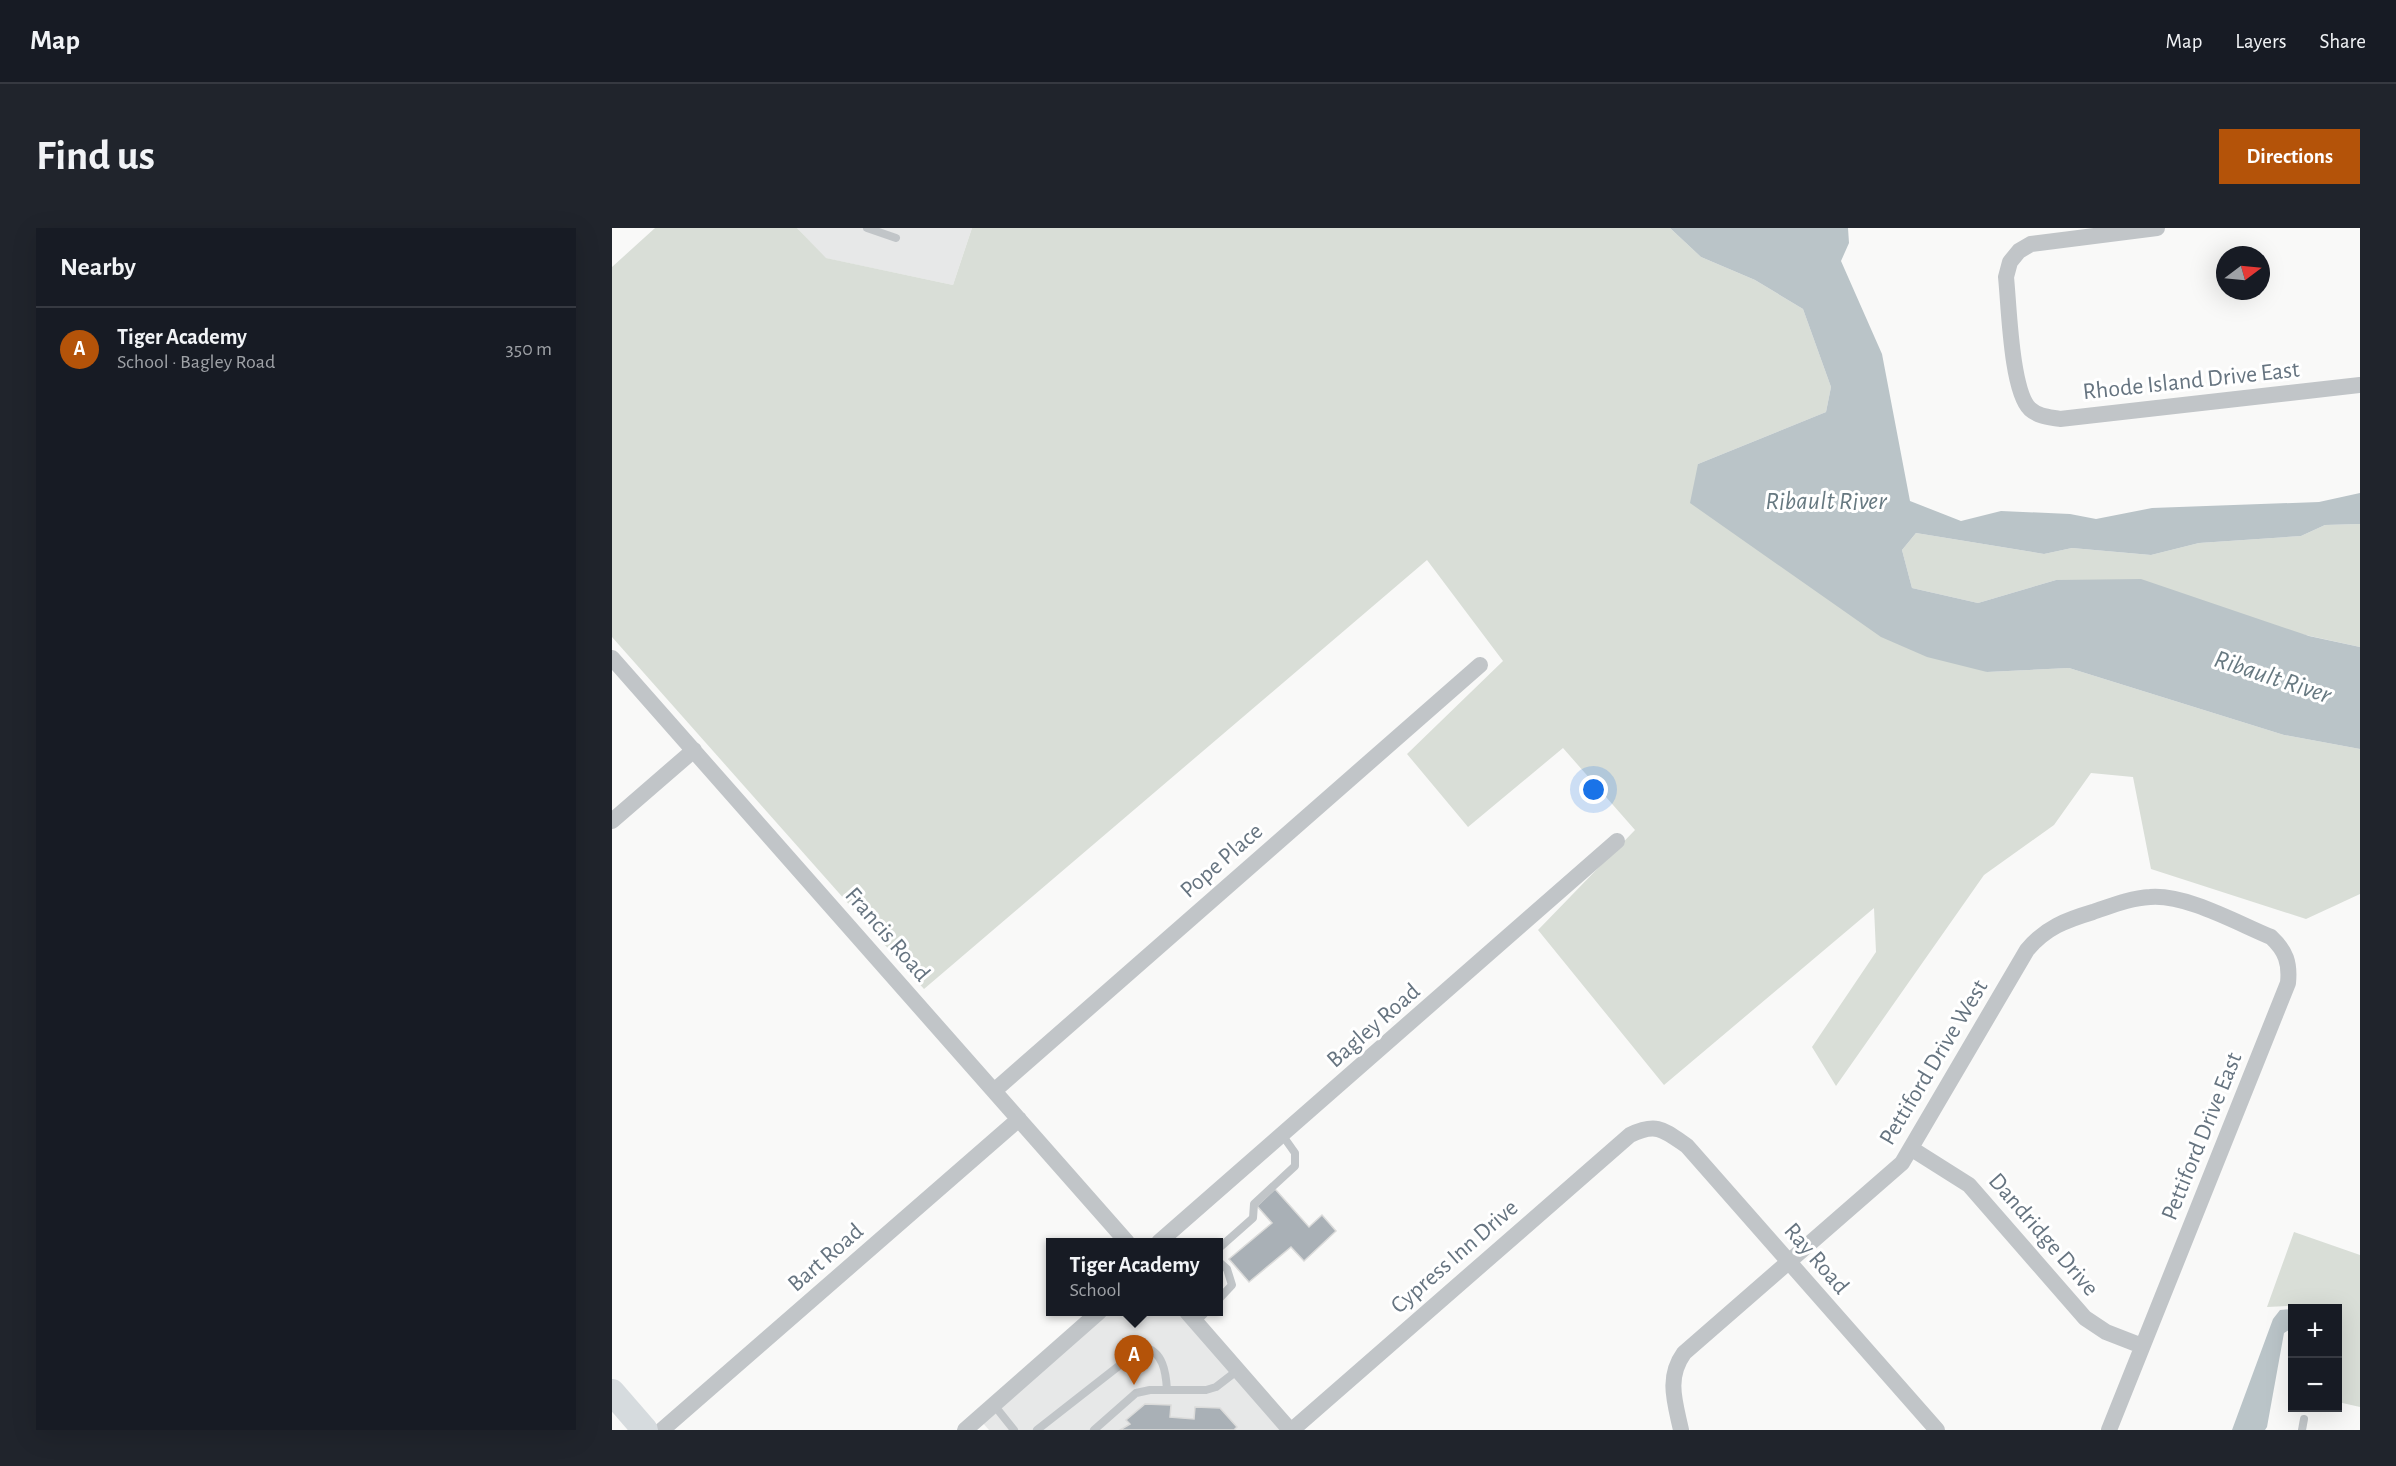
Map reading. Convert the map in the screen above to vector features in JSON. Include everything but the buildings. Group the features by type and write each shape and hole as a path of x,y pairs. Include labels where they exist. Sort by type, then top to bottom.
{"main road":[{"path":"612,1392 645,1430"}],"street":[{"name":"Rhode Island Drive East","path":"2157,228 2041,241 2019,251 2010,262 2006,277 2018,385 2029,408 2040,416 2060,419 2360,385"},
{"name":"Francis Road","path":"612,658 1123,1238"},
{"name":"Pope Place","path":"994,1091 1479,665"},
{"path":"612,821 694,750"},
{"name":"Bagley Road","path":"1164,1238 1283,1136 1617,841"},
{"name":"Pettiford Drive West","path":"1680,1430 1672,1388 1672,1375 1684,1353 1902,1163 2027,950 2038,936 2068,920 2131,900 2152,897 2170,898 2196,906"},
{"name":"Pettiford Drive East","path":"2109,1430 2288,983 2287,957 2271,937 2196,906"},
{"name":"Bart Road","path":"662,1430 1019,1119"},
{"name":"Ray Road","path":"1653,1127 1665,1130 1687,1146 1937,1430"},
{"name":"Cypress Inn Drive","path":"1291,1430 1630,1135 1653,1127"},
{"name":"Dandridge Drive","path":"1912,1149 1969,1185 2085,1318 2106,1332 2142,1347"},
{"path":"965,1430 1093,1316"},
{"path":"1197,1316 1238,1370 1291,1430"}],"lane":[{"path":"867,228 896,238"},
{"path":"1223,1244 1252,1218 1254,1204 1260,1197 1295,1166 1296,1153 1283,1136"},
{"path":"1223,1265 1227,1269 1232,1285 1223,1295"},
{"path":"1037,1430 1143,1347 1150,1348 1160,1359 1166,1374 1167,1390"},
{"path":"1094,1430 1136,1393 1206,1390 1216,1387 1238,1370"},
{"path":"993,1405 1014,1430"},
{"path":"2302,1430 2304,1419"}],"shaded area":[{"path":"655,228 797,228 826,258 953,285 972,228 1670,228 1701,257 1755,280 1803,309 1831,387 1826,412 1698,464 1987,672 2069,668 2284,735 2360,749 2360,894 2306,919 2151,869 2133,777 2091,773 2054,825 1984,875 1836,1086 1812,1047 1876,952 1874,908 1664,1085 1538,930 1635,830 1563,748 1468,827 1407,754 1503,661 1427,560 924,989 612,637 612,267"},
{"path":"797,228 972,228 953,285 825,258"},
{"path":"2360,524 2360,647 2056,580 1978,603 1912,588 1902,550 1916,533 2044,554 2072,548 2151,555 2199,543 2301,536 2325,525"},
{"path":"2294,1232 2360,1255 2360,1407 2342,1403 2342,1304 2288,1304 2288,1306 2267,1307"},
{"path":"1105,1316 1183,1316 1283,1430 989,1430 982,1422"}],"water":[{"name":"Ribault River","path":"1670,228 1848,228 1849,243 1841,261 1882,354 1910,501 1961,521 2001,511 2070,514 2096,519 2152,508 2319,502 2360,493 2360,524 2325,525 2301,536 2199,543 2151,555 2072,548 2044,554 1916,533 1902,550 1912,588 1978,603 2056,580 2141,579 2309,636 2360,647 2360,749 2284,735 2069,668 1987,672 1927,657 1881,637 1690,503 1698,464 1826,412 1831,387 1803,309 1755,280 1701,257"},
{"path":"2288,1309 2288,1330 2284,1333 2267,1427 2265,1430 2232,1430 2273,1319 2280,1310"}],"place":[{"name":"Tiger Academy","path":"1134,1385"}]}
